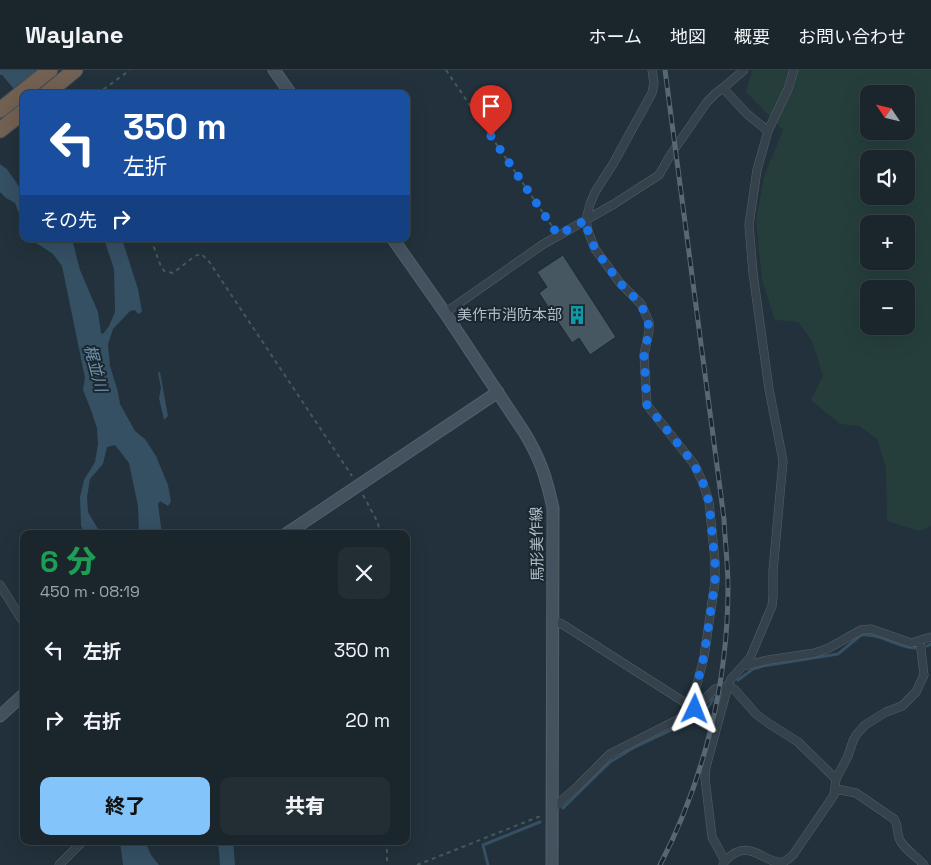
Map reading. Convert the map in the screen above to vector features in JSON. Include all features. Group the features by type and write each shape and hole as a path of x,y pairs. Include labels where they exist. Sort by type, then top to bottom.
{"highway":[{"path":"51,90 75,70"},
{"path":"25,90 49,71"},
{"path":"0,110 20,94"},
{"path":"0,130 20,114"}],"main road":[{"path":"274,70 288,90"},
{"name":"馬形美作線","path":"395,242 498,392 535,450 546,474 553,508 552,865"},
{"path":"292,530 498,392"},
{"path":"0,716 20,698"}],"street":[{"path":"652,70 654,83 652,93 595,192 586,220 595,249 620,283 641,304 648,322 649,331 644,355 647,405 694,464 709,502 715,582 704,656 694,696 695,709"},
{"path":"445,313 558,235 659,175 671,154 707,102 744,70"},
{"path":"794,70 788,88 768,131 757,170 749,226 749,243 769,389 783,461 773,571 772,606 750,658 731,679 728,686 706,767 705,778 712,837 724,863 732,854 740,850 777,863 785,862 793,855 834,796 836,779 856,735 865,725 886,712 902,706 916,692 924,675 920,641"},
{"path":"724,88 747,114 768,131"},
{"path":"0,585 20,617"},
{"path":"553,621 562,624 695,709"},
{"path":"744,666 768,660 815,653 829,648 861,630 870,630 911,643 931,637"},
{"path":"552,809 610,754 695,709 715,689 728,686 735,690 762,719 798,742 836,779"},
{"path":"836,789 856,794 894,819 898,825 898,836 902,843 924,865"},
{"path":"59,865 79,845"}],"path":[{"path":"102,90 130,70"},
{"path":"446,70 558,235"},
{"path":"152,242 164,271 173,272 195,256 201,254 208,260 359,486 380,530"},
{"path":"417,865 540,816 552,809"},
{"path":"387,845 387,865"}],"green space":[{"path":"752,70 931,70 931,526 919,531 887,521 886,468 877,439 859,426 840,424 811,400 823,376 812,341 798,322 775,320 762,280 756,220 764,177 783,130 746,92"}],"water":[{"path":"0,70 35,70 48,90 20,90 20,94 0,75"},
{"path":"0,164 7,169 20,188 20,216 15,203 0,192"},
{"name":"梶並川","path":"35,242 73,242 80,270 98,312 101,333 103,334 115,312 114,269 105,242 123,242 138,289 142,312 138,314 135,310 130,311 113,329 108,344 110,366 120,404 135,431 145,439 156,456 168,485 171,502 168,506 160,501 158,504 161,530 139,530 138,506 129,463 115,445 107,447 103,464 90,479 87,497 88,512 99,530 83,530 80,497 84,480 95,462 98,444 97,428 83,390 85,378 62,266 53,254"},
{"path":"160,372 168,416 164,420 159,398 161,388 158,373"},
{"path":"120,845 147,845 151,855 159,865 123,865"},
{"path":"218,845 233,845 235,865 220,865"}],"building":[{"name":"美作市消防本部","path":"563,255 616,337 590,355 579,338 572,343 539,293 547,287 537,272"}],"waterway":[{"path":"738,680 753,669 763,666 838,654 861,635 875,636 915,648"},
{"path":"927,646 931,644"},
{"path":"563,808 610,762 633,748 699,717 705,713 713,699"},
{"path":"488,865 483,845 540,822"}],"railway":[{"path":"660,865 676,833 689,799 701,765 710,730 724,659 728,587 724,519 665,70"}],"place":[{"name":"美作市消防本部","path":"577,315"}],"route":[{"path":"491,136 558,235 586,220 595,249 610,271 633,294 645,312 649,331 644,355 647,405 694,464 709,502 715,582 704,656 697,677 694,696 695,709"}]}
